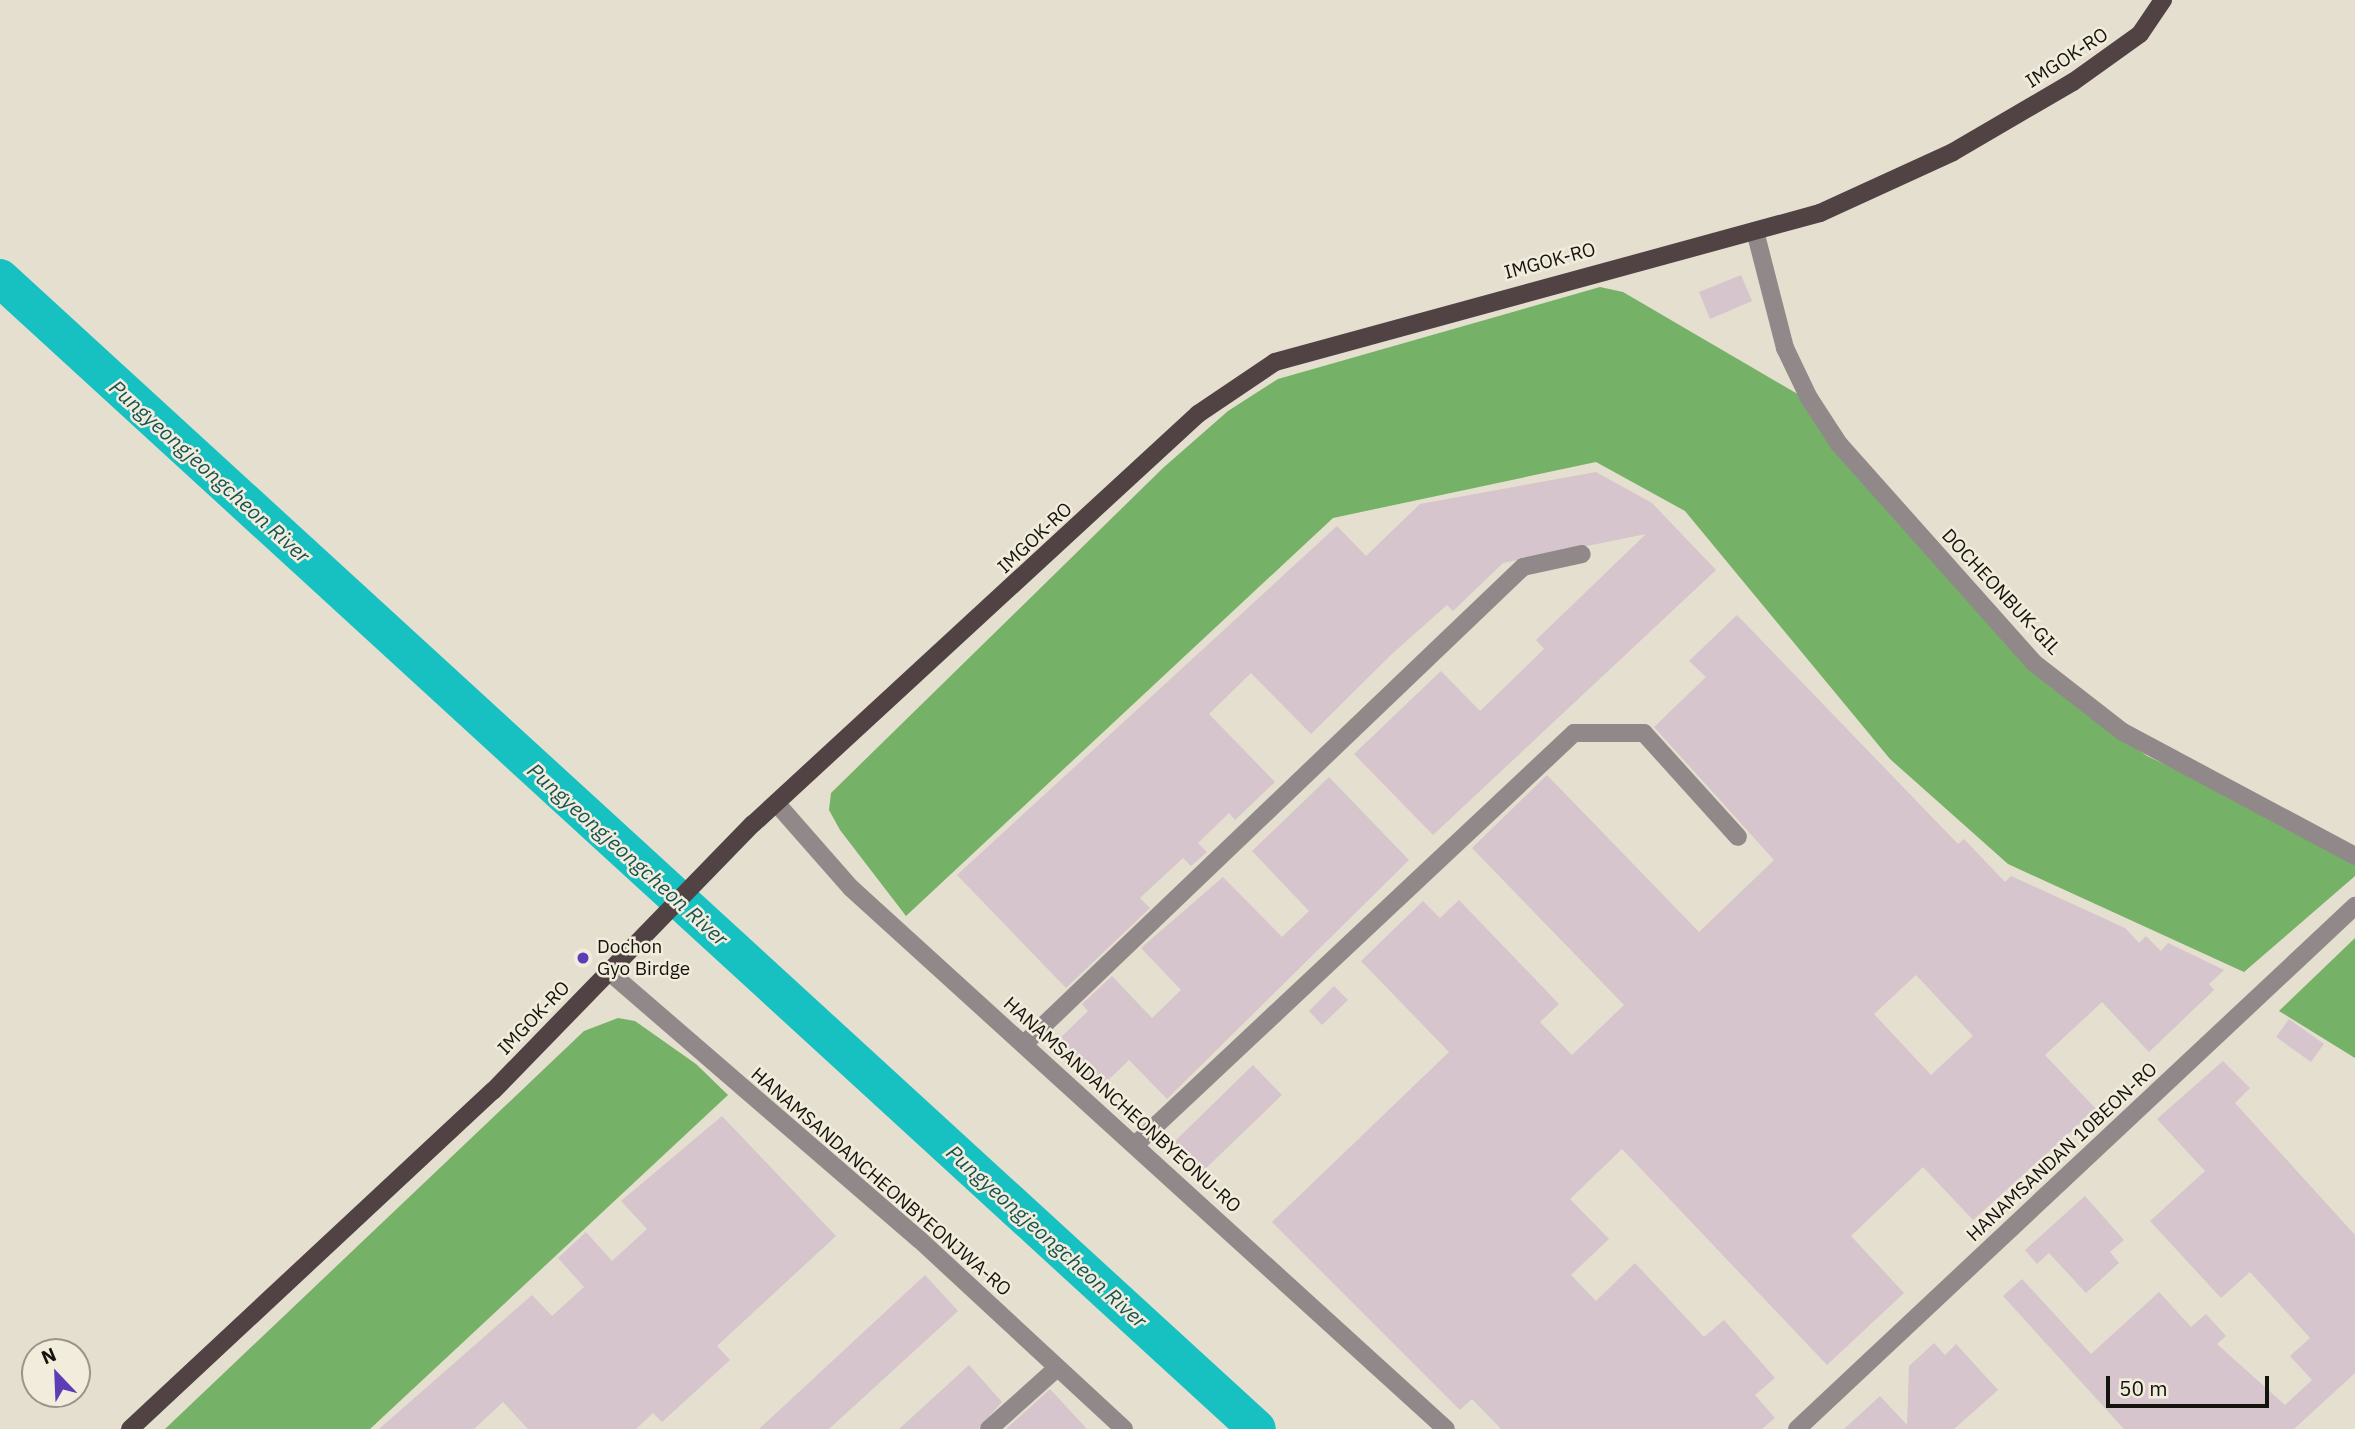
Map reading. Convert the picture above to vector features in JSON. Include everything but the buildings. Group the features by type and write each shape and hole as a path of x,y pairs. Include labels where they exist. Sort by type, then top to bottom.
{"main road":[{"name":"IMGOK-RO","path":"130,1429 493,1091 753,824 778,805 1198,414 1275,362 1820,213 1953,152 2073,82 2140,34 2163,0"}],"street":[{"name":"DOCHEONBUK-GIL","path":"1755,231 1785,348 1809,398 1839,444 2033,662 2123,732 2355,856"},
{"path":"1024,1044 1523,567 1582,554"},
{"path":"1135,1145 1574,733 1644,733 1738,836"},
{"name":"HANAMSANDANCHEONBYEONU-RO","path":"778,805 850,888 1446,1429"},
{"name":"HANAMSANDAN 10BEON-RO","path":"1797,1429 2355,906"},
{"name":"HANAMSANDANCHEONBYEONJWA-RO","path":"607,971 1124,1429"},
{"path":"989,1429 1057,1368"}],"green space":[{"path":"1600,287 1623,292 1801,396 2092,716 2147,756 2355,853 2355,876 2244,972 2008,864 1890,759 1685,511 1596,462 1333,518 906,916 840,830 829,810 831,793 1163,468 1228,411 1278,379"},
{"path":"2355,938 2355,1058 2279,1011"},
{"path":"618,1018 635,1021 696,1064 728,1095 370,1429 165,1429 584,1031"}],"waterway":[{"name":"Pungyeongjeongcheon River","path":"0,278 1257,1429"}],"place":[{"name":"Dochon Gyo Birdge","path":"583,958"}]}
